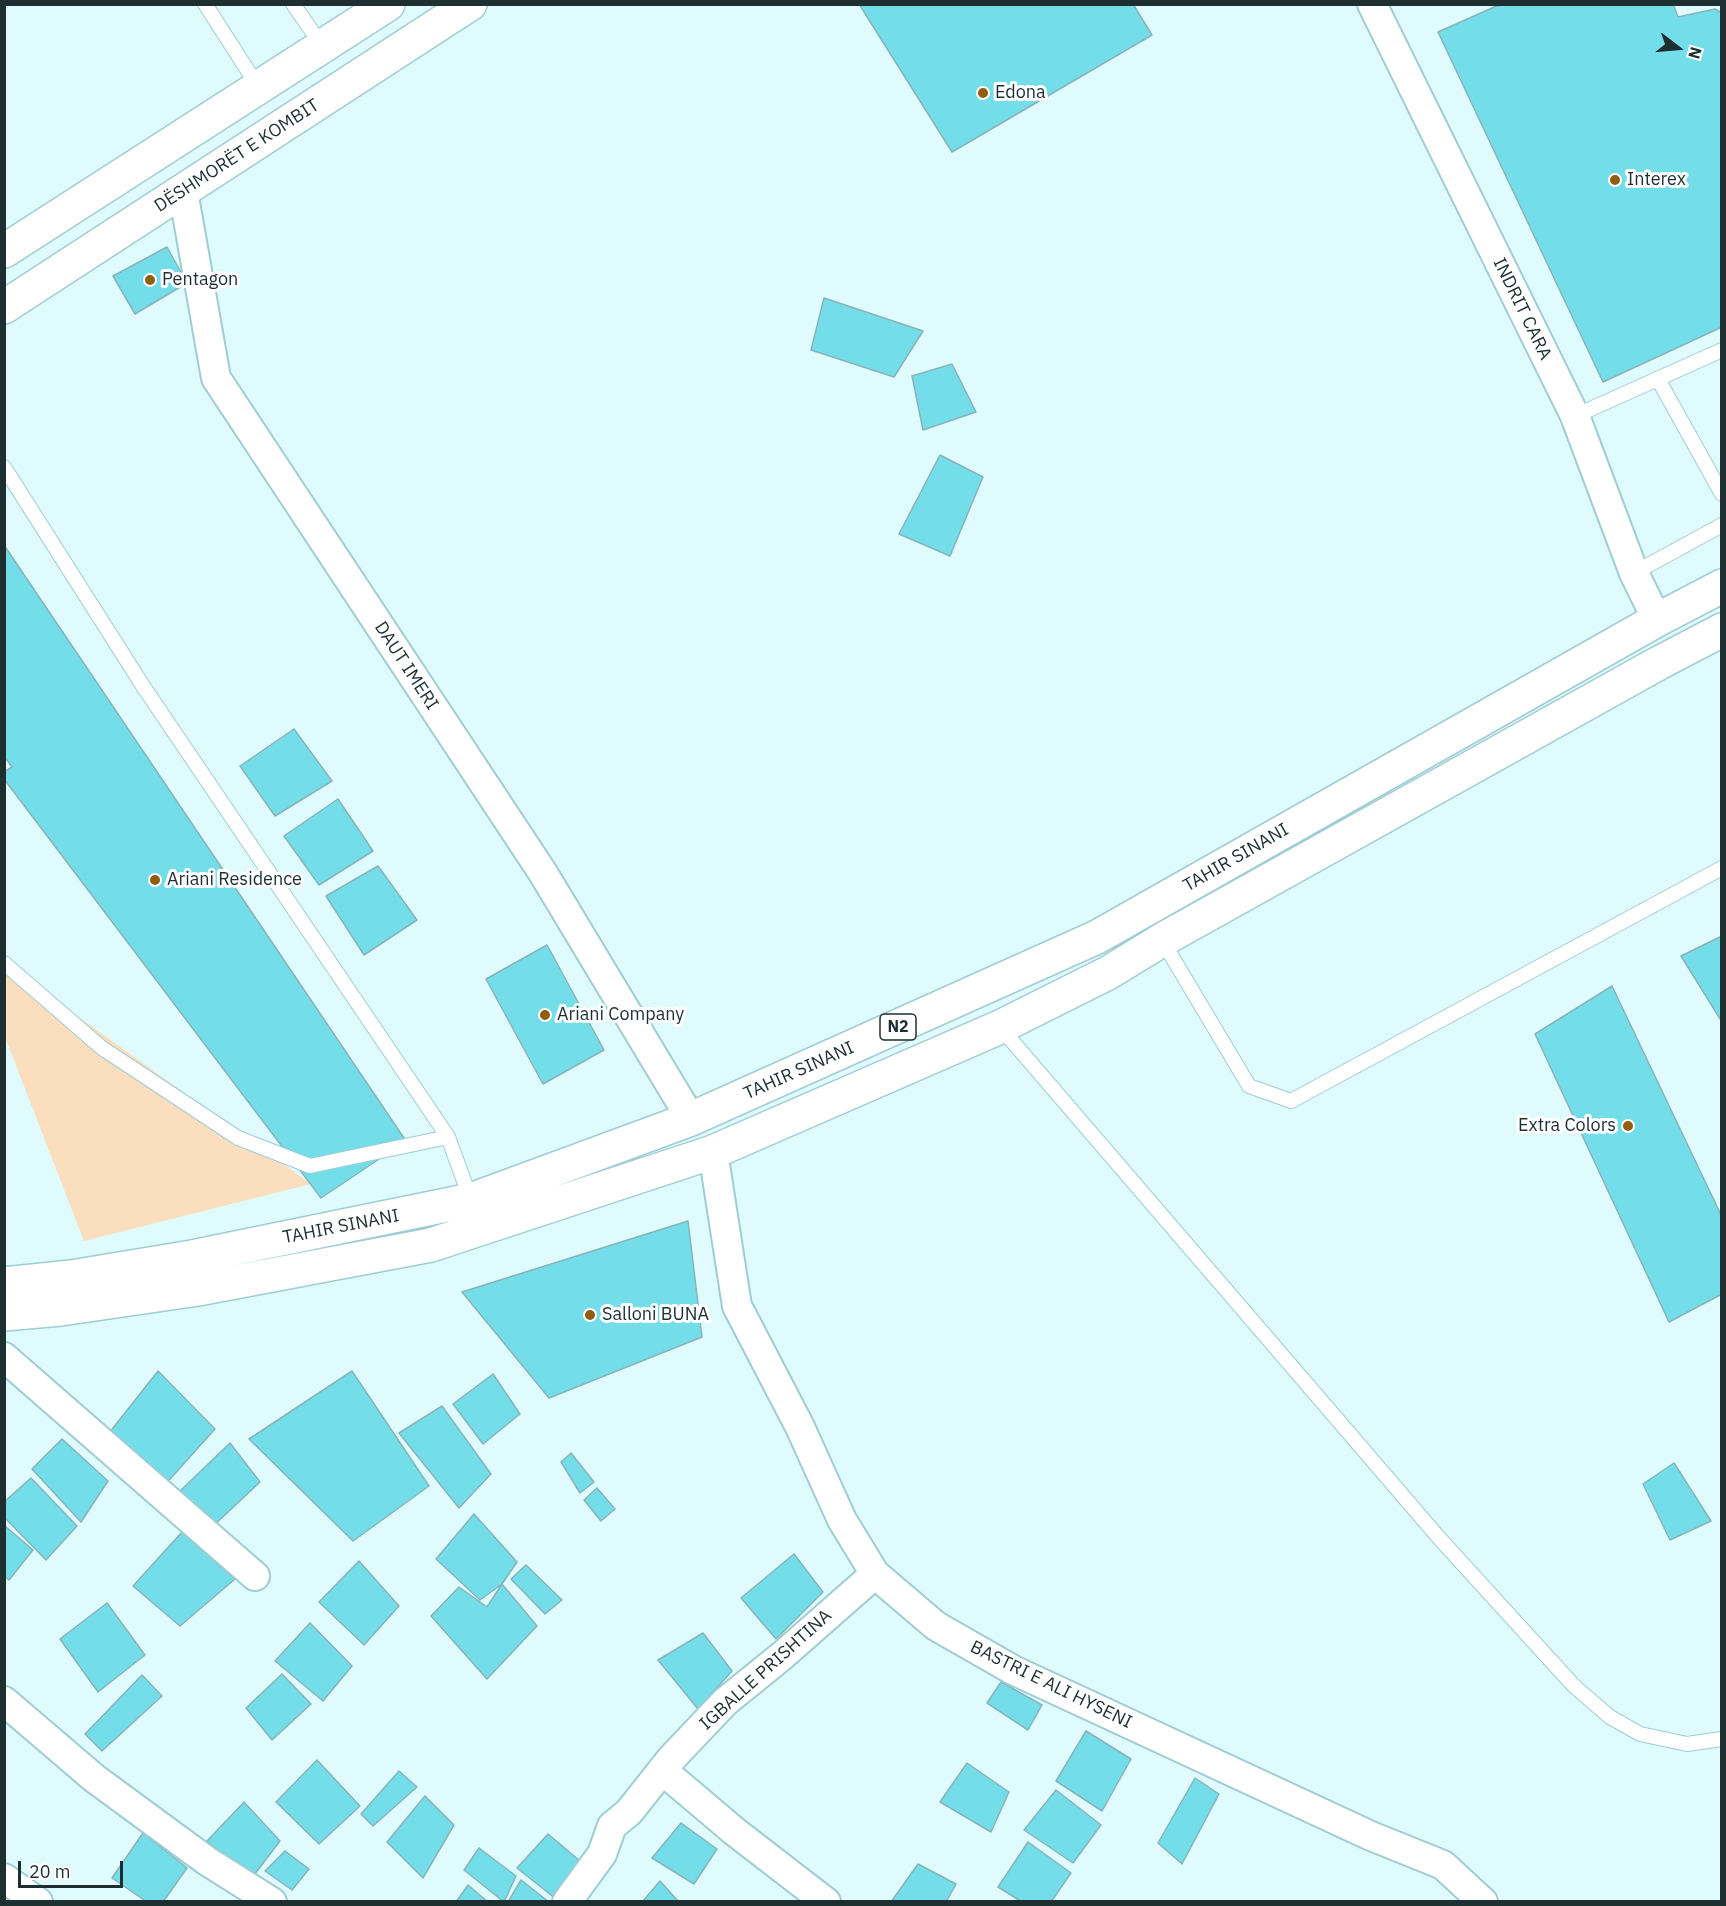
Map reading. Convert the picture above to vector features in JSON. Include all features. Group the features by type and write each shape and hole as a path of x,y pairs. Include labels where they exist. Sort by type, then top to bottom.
{"main road":[{"path":"4,252 388,4"},
{"name":"DËSHMORËT E KOMBIT","path":"4,307 470,4"},
{"name":"TAHIR SINANI","path":"4,1284 71,1277 192,1257 471,1200 691,1119 1097,937 1657,620 1722,586"},
{"name":"TAHIR SINANI","path":"4,1314 61,1309 198,1289 430,1245 713,1152 1000,1027 1108,974 1162,940 1646,669 1722,630"}],"street":[{"name":"INDRIT CARA","path":"1372,4 1575,416 1634,573 1657,620"},
{"name":"DAUT IMERI","path":"183,191 216,378 543,873 691,1119"},
{"name":"BASTRI E ALI HYSENI","path":"713,1152 737,1306 800,1427 842,1520 875,1574 936,1626 1013,1670 1371,1836 1443,1865 1483,1902"},
{"path":"4,1357 255,1576"},
{"name":"IGBALLE PRISHTINA","path":"567,1902 602,1854 612,1826 629,1812 662,1770 725,1702 783,1655 875,1574"},
{"path":"4,1701 94,1778 207,1861 272,1902"},
{"path":"662,1770 734,1831 826,1902"},
{"path":"4,1878 38,1902"}],"lane":[{"path":"205,4 259,88"},
{"path":"293,4 323,47"},
{"path":"1575,416 1722,350"},
{"path":"1658,379 1722,494"},
{"path":"4,467 143,686 448,1137 471,1200"},
{"path":"1634,573 1722,525"},
{"path":"1162,940 1250,1086 1291,1101 1722,868"},
{"path":"4,963 102,1048 238,1138 310,1166 448,1137"},
{"path":"1000,1027 1432,1530 1574,1686 1610,1717 1640,1734 1687,1744 1722,1739"}],"shaded area":[{"path":"5,964 311,1184 84,1241 5,1037"}],"building":[{"name":"Edona","path":"859,4 1133,4 1152,35 952,152"},
{"name":"Interex","path":"1501,4 1673,4 1678,17 1715,9 1722,13 1722,327 1603,382 1438,32"},
{"name":"Pentagon","path":"167,247 187,283 135,314 113,276"},
{"path":"824,298 923,331 894,377 811,350"},
{"path":"952,364 976,412 923,430 912,376"},
{"path":"940,455 983,477 950,556 899,534"},
{"name":"Ariani Residence","path":"4,545 406,1141 321,1198 4,779"},
{"path":"294,729 332,781 275,816 240,766"},
{"path":"4,756 12,767 4,772"},
{"path":"338,799 373,851 319,885 284,836"},
{"path":"378,866 417,920 364,955 326,896"},
{"path":"1722,936 1722,1022 1681,956"},
{"name":"Ariani Company","path":"547,945 604,1050 543,1084 486,979"},
{"name":"Extra Colors","path":"1612,986 1722,1217 1722,1294 1669,1322 1535,1034"},
{"name":"Salloni BUNA","path":"688,1221 702,1337 549,1398 462,1292"},
{"path":"158,1371 215,1429 162,1488 102,1442"},
{"path":"352,1371 429,1486 353,1541 249,1439"},
{"path":"493,1374 520,1414 483,1444 453,1404"},
{"path":"442,1406 491,1474 459,1508 399,1433"},
{"path":"62,1439 108,1481 81,1522 32,1469"},
{"path":"230,1443 260,1482 210,1529 179,1492"},
{"path":"571,1453 594,1482 580,1493 561,1462"},
{"path":"1674,1463 1711,1521 1670,1540 1643,1484"},
{"path":"31,1478 77,1526 46,1560 4,1517 4,1502"},
{"path":"597,1488 615,1509 601,1521 584,1500"},
{"path":"474,1514 517,1562 502,1584 480,1600 436,1559"},
{"path":"4,1525 33,1550 9,1580 4,1576"},
{"path":"182,1532 235,1579 180,1626 133,1586"},
{"path":"794,1554 823,1592 776,1639 741,1598"},
{"path":"359,1561 399,1606 364,1645 319,1602"},
{"path":"526,1565 562,1600 545,1614 511,1579"},
{"path":"502,1584 537,1626 487,1679 431,1616 459,1587 487,1607"},
{"path":"107,1603 145,1655 98,1692 60,1639"},
{"path":"310,1623 352,1666 323,1701 275,1661"},
{"path":"703,1633 732,1671 698,1709 658,1660"},
{"path":"282,1674 311,1704 272,1740 246,1708"},
{"path":"142,1675 162,1696 102,1751 85,1734"},
{"path":"1001,1682 1042,1705 1028,1730 987,1703"},
{"path":"1086,1731 1131,1759 1102,1811 1056,1781"},
{"path":"317,1760 360,1806 319,1844 276,1802"},
{"path":"967,1763 1009,1792 991,1832 940,1802"},
{"path":"399,1771 417,1787 373,1826 361,1814"},
{"path":"1195,1778 1219,1794 1182,1864 1158,1843"},
{"path":"1056,1790 1101,1825 1073,1863 1024,1830"},
{"path":"425,1796 454,1825 423,1878 387,1842"},
{"path":"244,1802 280,1841 251,1879 207,1841"},
{"path":"681,1823 717,1849 694,1884 652,1858"},
{"path":"143,1833 187,1868 163,1902 147,1902 112,1878"},
{"path":"548,1834 580,1861 556,1899 517,1868"},
{"path":"1028,1842 1071,1873 1051,1902 1022,1902 998,1887"},
{"path":"479,1848 516,1876 504,1902 464,1870"},
{"path":"285,1851 309,1869 292,1890 265,1871"},
{"path":"918,1864 956,1884 946,1902 891,1902"},
{"path":"521,1880 549,1902 508,1902"},
{"path":"660,1881 679,1902 642,1902"},
{"path":"468,1885 488,1902 456,1902"}],"place":[{"name":"Edona","path":"983,93"},
{"name":"Interex","path":"1615,180"},
{"name":"Pentagon","path":"150,280"},
{"name":"Ariani Residence","path":"155,880"},
{"name":"Ariani Company","path":"545,1015"},
{"name":"Extra Colors","path":"1628,1126"},
{"name":"Salloni BUNA","path":"590,1315"}]}
